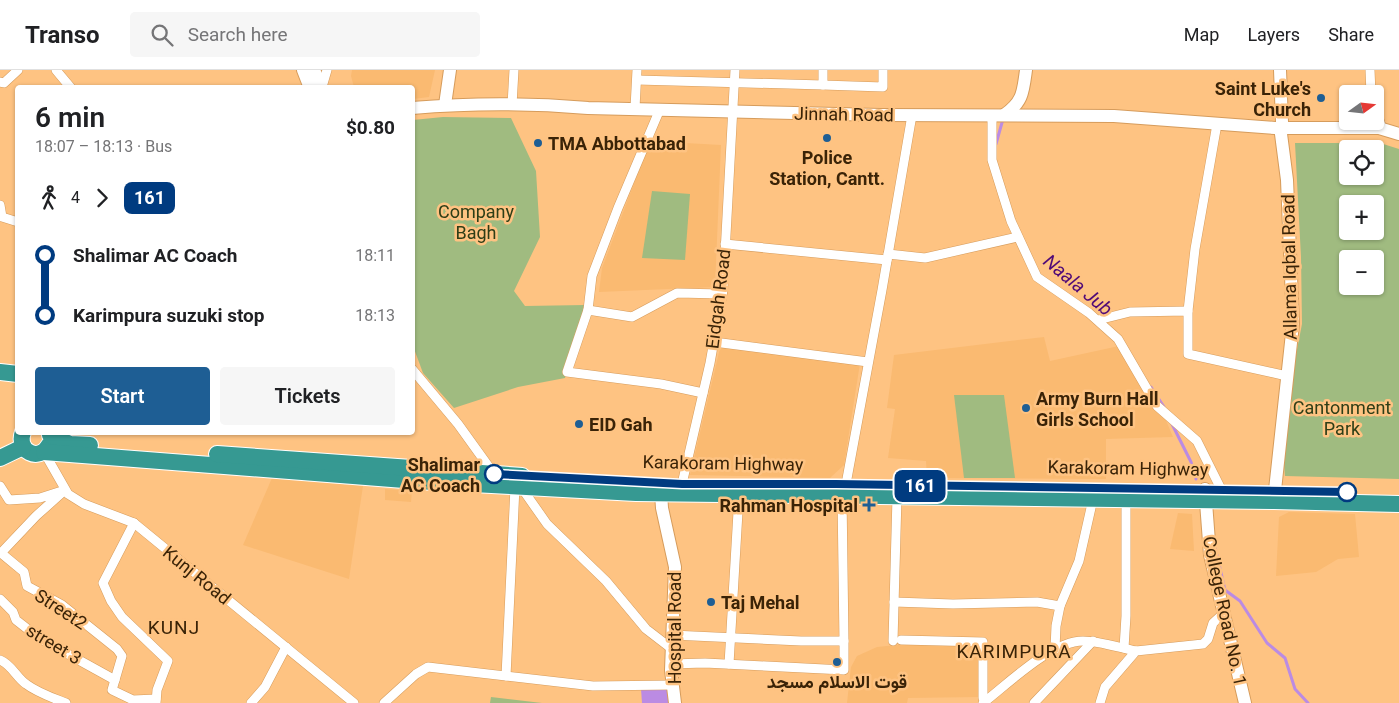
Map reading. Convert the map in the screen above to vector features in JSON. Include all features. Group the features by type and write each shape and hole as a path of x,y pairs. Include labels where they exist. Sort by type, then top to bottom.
{"highway":[{"path":"0,372 15,374"},
{"name":"Karakoram Highway","path":"44,452 50,444 49,435"},
{"name":"Karakoram Highway","path":"51,435 70,444 494,474 682,484 844,490 1210,493 1399,504"},
{"name":"Karakoram Highway","path":"0,458 23,440 26,450 35,454 44,452 518,487 661,493 738,495 844,490 897,497 1126,499 1274,490 1399,493"}],"main road":[{"path":"303,70 309,85"},
{"path":"314,70 321,85"},
{"path":"445,105 450,70"},
{"path":"1026,70 1023,94 1025,103 1036,114"},
{"name":"Allama Iqbal Road","path":"1274,490 1293,324 1287,180 1281,128 1280,70"},
{"path":"998,115 1018,103 1023,94"},
{"name":"Jinnah Road","path":"415,108 445,105 512,105 734,112 912,115 1036,114 1114,116 1281,128 1339,129"},
{"name":"Jinnah Road","path":"1384,130 1399,134"},
{"name":"Hospital Road","path":"661,493 662,508 675,567 671,664 675,703"},
{"name":"College Road No. 1","path":"1210,493 1210,555 1246,703"}],"street":[{"path":"0,82 4,83 18,70"},
{"path":"56,70 69,85"},
{"path":"323,85 328,70"},
{"path":"512,105 514,70"},
{"path":"635,108 637,70"},
{"name":"Eidgah Road","path":"682,484 714,342 722,294 735,70"},
{"path":"823,70 823,85"},
{"path":"637,80 883,87 883,70"},
{"path":"1370,70 1371,85"},
{"path":"660,109 618,208 592,276 588,310 567,372 661,384 703,393"},
{"path":"671,664 729,664 844,670 844,490 888,257 912,115"},
{"path":"998,115 992,160 1011,221 1037,277 1098,320 1118,339 1157,406 1198,441 1210,493"},
{"path":"1217,124 1194,249 1188,311 1188,354 1287,376"},
{"path":"0,206 2,217 15,221"},
{"path":"725,244 888,257 925,258 1018,237"},
{"path":"588,310 632,316 677,293 722,294"},
{"path":"1098,320 1130,312 1188,311"},
{"path":"714,342 868,362"},
{"path":"415,373 464,432 494,474"},
{"name":"Kunj Road","path":"44,452 68,494 84,504 134,523 354,703"},
{"path":"0,486 9,500 40,498 65,490"},
{"path":"518,487 547,524 606,581 646,629 672,649"},
{"path":"506,676 518,487"},
{"name":"Street2","path":"65,490 36,516 1,553 24,572 27,586 62,605 117,649 122,656 115,680"},
{"path":"729,664 738,495"},
{"path":"897,497 894,602 897,640 983,642 984,702 1033,663 1067,642 1093,641 1136,650 1203,644 1208,639 1213,622 1224,613"},
{"path":"1055,649 1056,626 1060,606 1079,561 1093,499"},
{"path":"1124,648 1126,616 1126,499"},
{"path":"115,680 112,690 133,700 156,701 157,690 168,661 122,618 111,601 103,583 134,523"},
{"name":"street 3","path":"0,599 13,612 16,620 38,638 115,680"},
{"path":"894,602 953,604 1037,602 1060,606"},
{"path":"672,635 844,641"},
{"path":"1034,703 1093,641"},
{"path":"251,703 265,687 286,647"},
{"path":"1100,703 1105,687 1136,650"},
{"path":"0,660 7,663 26,684 66,703"},
{"path":"384,703 416,674 428,668 593,686 673,685"}],"shaded area":[{"path":"352,70 435,70 429,97 415,99 415,85 353,85 351,76"},
{"path":"650,141 721,145 715,287 599,292 602,268"},
{"name":"Army Burn Hall Girls School","path":"1044,337 1050,361 1119,346 1162,411 1173,437 1106,439 1106,479 927,478 926,461 888,458 895,409 887,408 894,355"},
{"path":"721,344 861,357 844,465 830,478 690,475"},
{"path":"272,478 363,486 349,579 243,545"},
{"path":"385,489 412,491 411,502 385,500"},
{"path":"1289,512 1355,514 1359,557 1338,559 1316,572 1276,576 1279,517"},
{"path":"1178,513 1192,514 1194,551 1170,549"},
{"path":"907,644 982,644 980,697 908,698 907,703 847,703 851,667 857,656 877,647"},
{"path":"669,687 672,703 642,703 641,689"}],"green space":[{"name":"Company Bagh","path":"443,117 511,118 536,171 540,237 514,291 525,306 585,305 565,378 518,387 454,408 423,373 415,351 415,120"},
{"name":"Cantonment Park","path":"1295,143 1339,143 1339,185 1384,185 1384,144 1399,149 1399,479 1285,476 1281,431 1302,324 1301,257"},
{"path":"652,191 690,194 685,260 642,258"},
{"path":"954,395 1004,395 1015,478 964,478"},
{"path":"491,697 542,703 490,703"}],"waterway":[{"name":"Naala Jub","path":"996,144 1003,119"},
{"name":"Naala Jub","path":"1151,387 1164,407"},
{"name":"Naala Jub","path":"1172,424 1191,462 1196,479"},
{"name":"Naala Jub","path":"1215,547 1225,590 1240,601 1267,643 1285,658 1295,689 1308,703"}],"bus line":[{"name":"161","path":"494,474 682,484 836,484 1347,492"}],"place":[{"name":"Saint Luke's Church","path":"1321,98"},
{"name":"Police Station, Cantt.","path":"827,138"},
{"name":"TMA Abbottabad","path":"538,143"},
{"name":"Army Burn Hall Girls School","path":"1026,408"},
{"name":"EID Gah","path":"579,424"},
{"name":"Shalimar AC Coach","path":"494,474"},
{"name":"Rahman Hospital","path":"869,505"},
{"name":"Taj Mehal","path":"711,602"},
{"name":"قوت الاسلام مسجد","path":"837,662"}],"district":[{"name":"KUNJ","path":"174,627"},
{"name":"KARIMPURA","path":"1014,651"}]}
